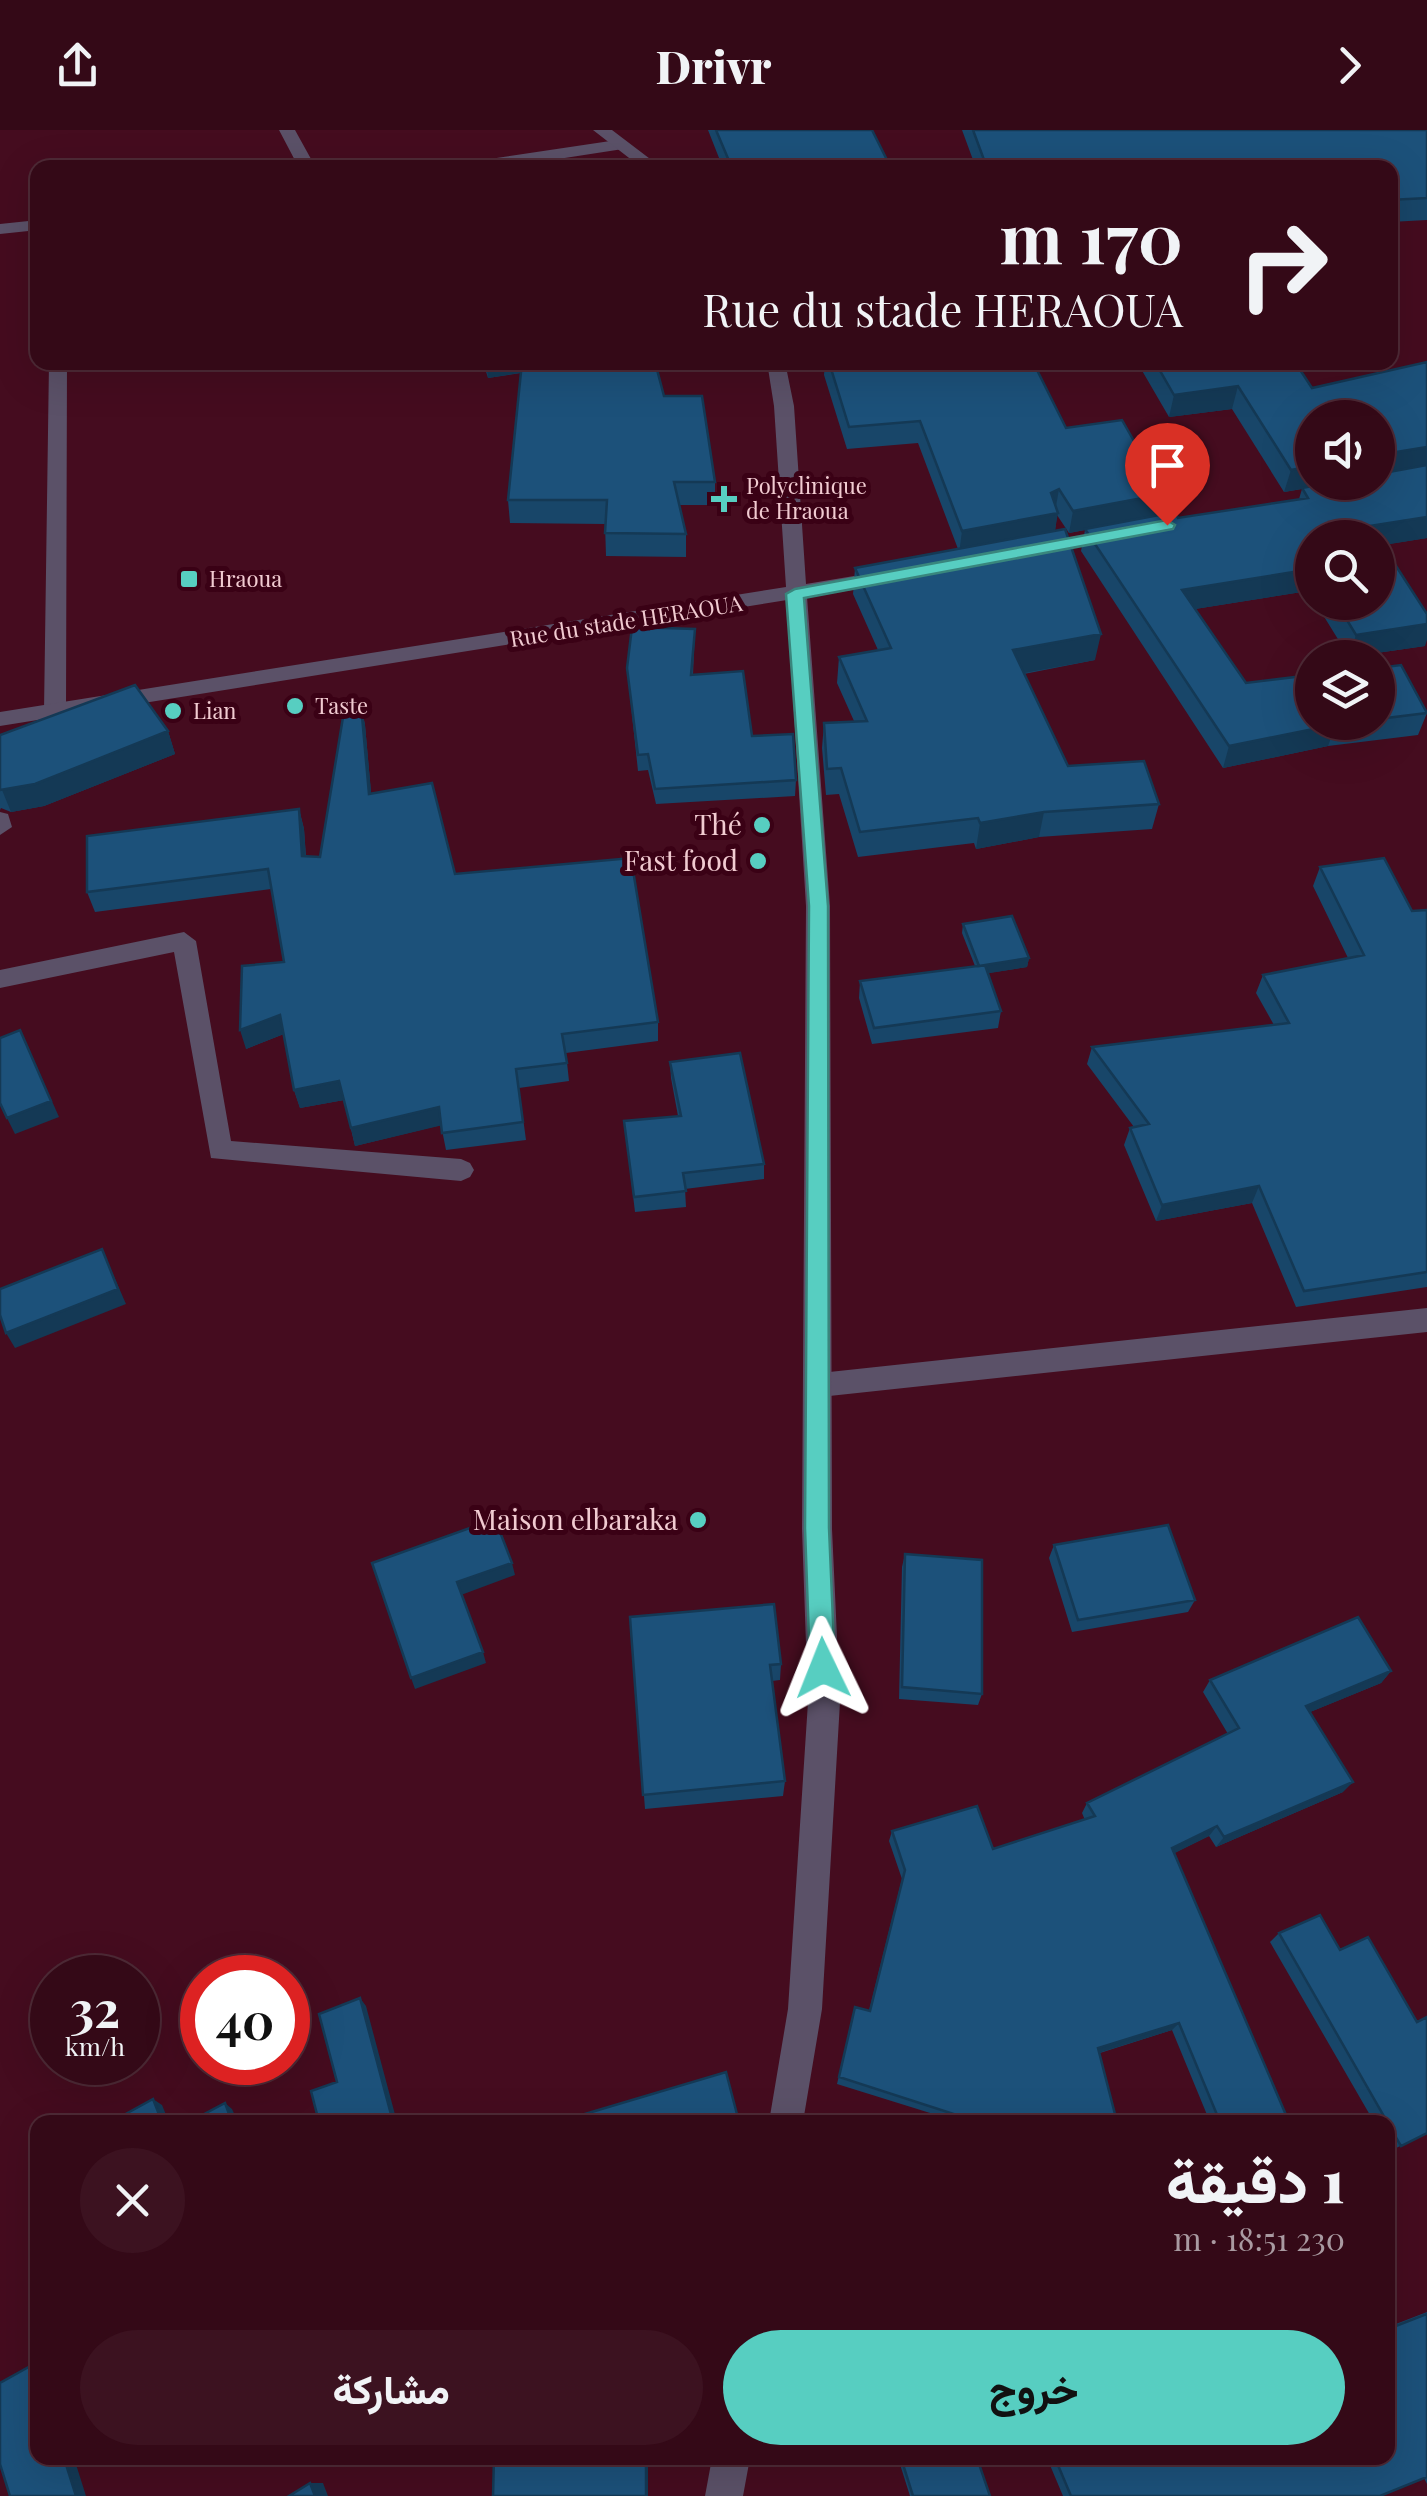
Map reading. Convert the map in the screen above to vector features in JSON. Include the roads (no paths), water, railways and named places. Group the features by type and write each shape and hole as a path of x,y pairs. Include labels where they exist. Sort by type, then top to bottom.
{"street":[{"path":"287,130 304,160"},
{"path":"601,130 641,160"},
{"path":"517,160 617,145"},
{"path":"0,229 30,226"},
{"path":"55,710 58,370"},
{"path":"777,370 784,406 818,906 817,1528 824,1702 804,2009 787,2115"},
{"name":"Rue du stade HERAOUA","path":"0,719 910,573"},
{"path":"0,979 184,941 220,1150 461,1170"},
{"path":"820,1385 1427,1320"},
{"path":"724,2496 730,2465"}],"place":[{"name":"Polyclinique de Hraoua","path":"724,499"},
{"name":"Hraoua","path":"189,579"},
{"name":"Taste","path":"295,706"},
{"name":"Lian","path":"173,711"},
{"name":"Thé","path":"762,825"},
{"name":"Fast food","path":"758,861"},
{"name":"Maison elbaraka","path":"698,1520"}]}
